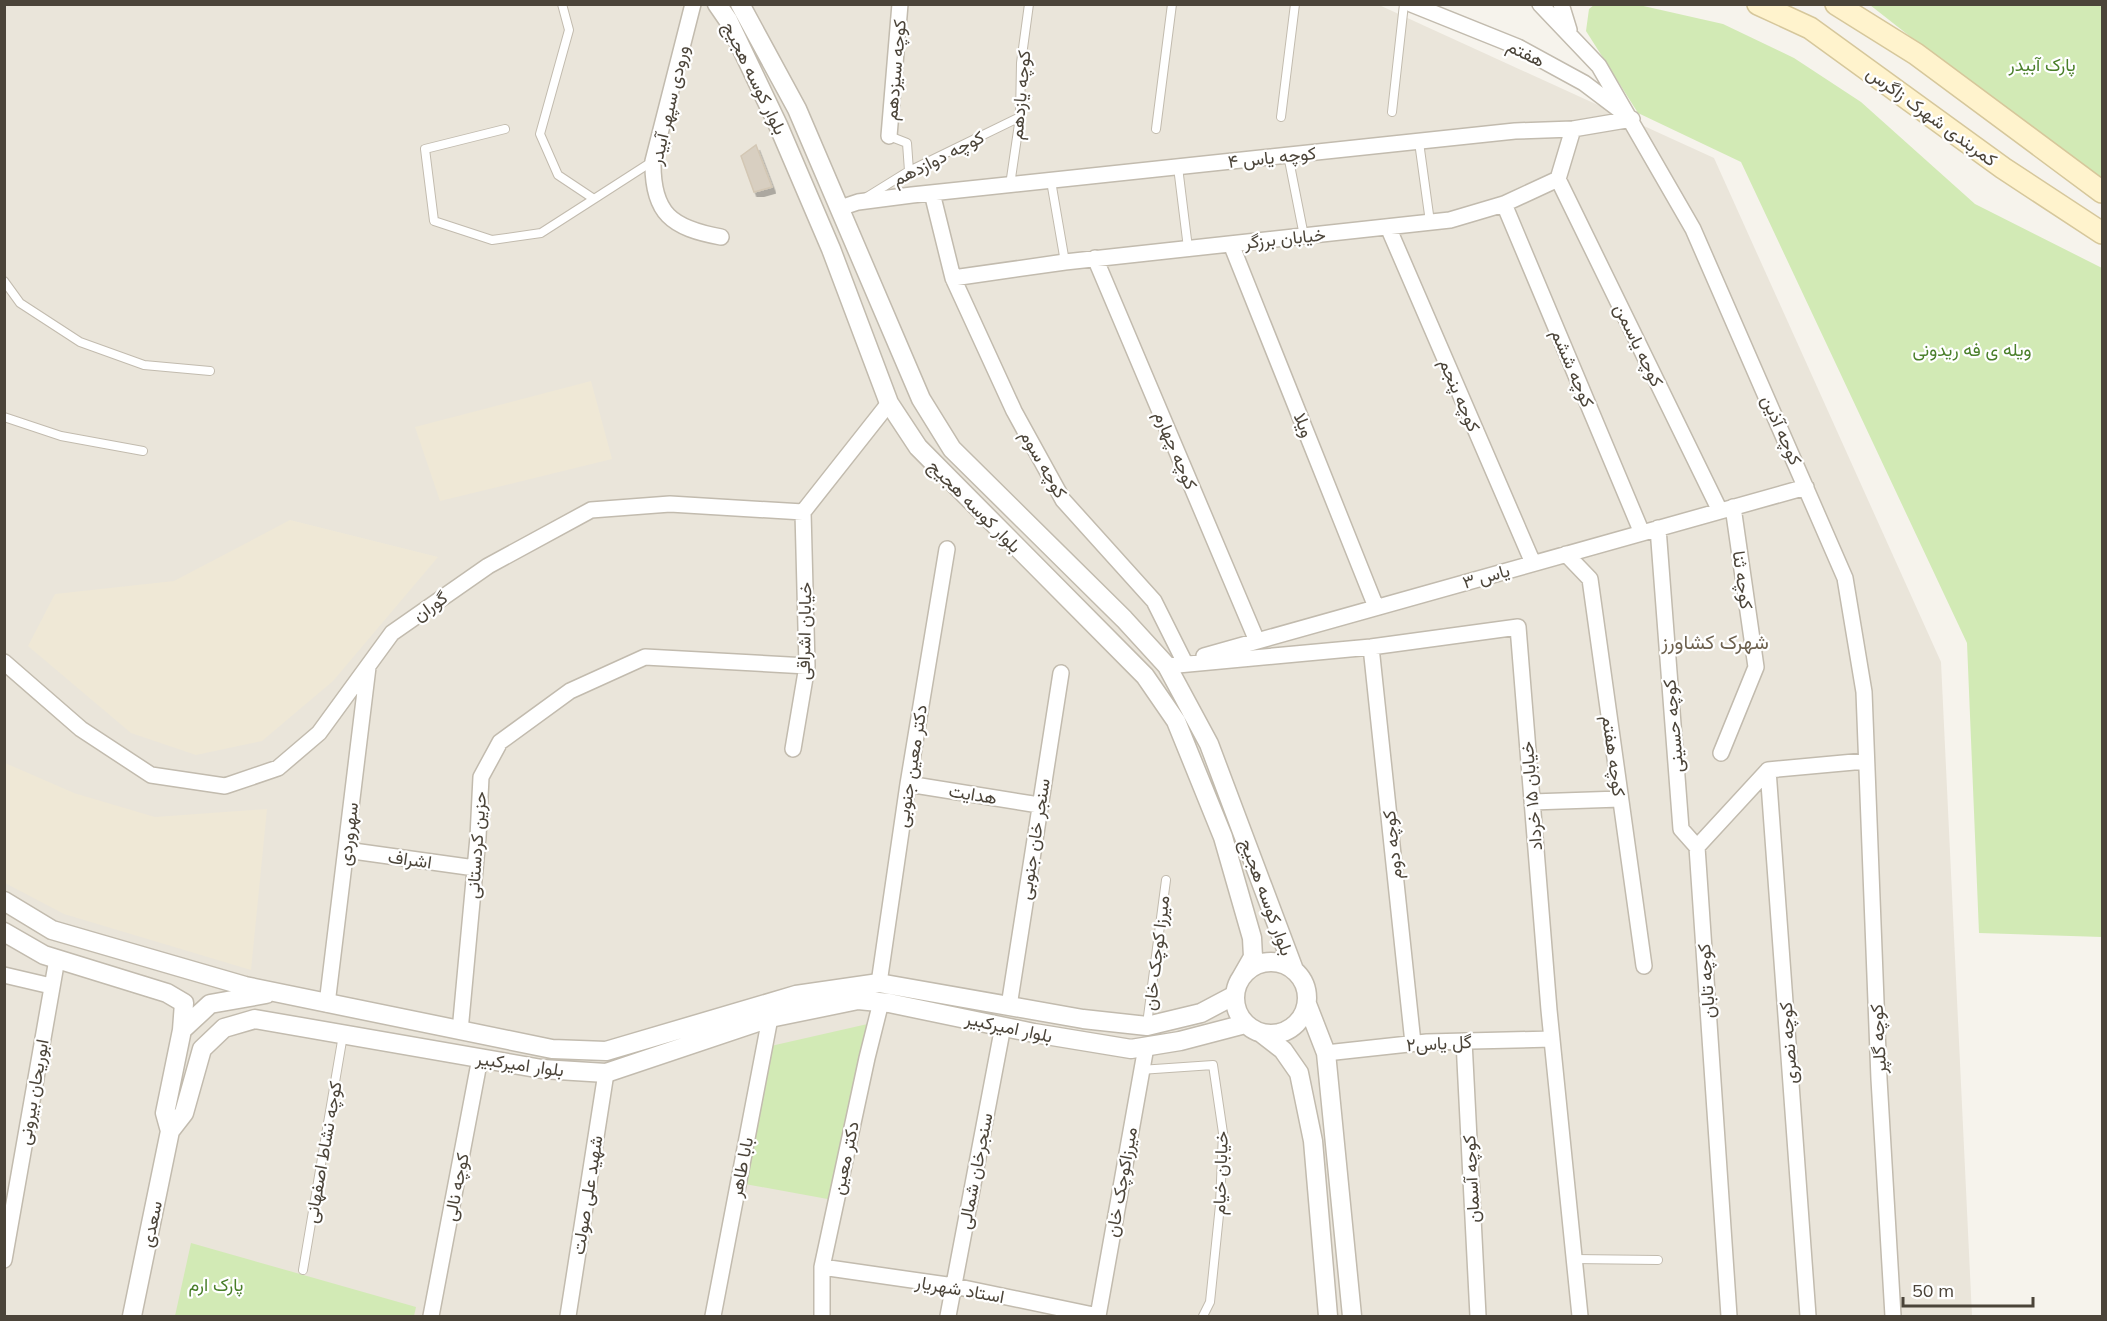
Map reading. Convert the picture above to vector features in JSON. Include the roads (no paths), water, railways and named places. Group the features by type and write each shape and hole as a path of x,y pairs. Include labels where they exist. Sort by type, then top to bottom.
{"main road":[{"name":"کمربندی شهرک زاگرس","path":"1758,4 1810,28 2003,168 2103,233"},
{"path":"1836,4 1916,54 2103,192"}],"street":[{"name":"ورودی سپهر آبیدر","path":"693,4 653,161 652,184 659,203 672,219 690,231 721,237"},
{"name":"بلوار کوسه هجیج","path":"717,4 728,20 778,125 831,249 889,402 918,447 1145,676 1176,721 1223,837 1252,938 1253,957 1238,987"},
{"name":"بلوار کوسه هجیج","path":"740,4 797,109 916,389 952,449 1124,619 1175,664 1209,744 1294,970"},
{"name":"کوچه سیزدهم","path":"890,136 900,4"},
{"name":"هفتم","path":"1411,4 1518,47 1584,83 1632,119"},
{"name":"کوچه آذین","path":"1540,4 1572,35 1599,66 1632,119 1693,229 1806,487 1845,578 1864,692 1865,761"},
{"path":"1561,4 1564,20 1572,35"},
{"name":"کوچه یاس ۴","path":"840,208 858,202 912,195 1515,131 1573,129 1632,119"},
{"path":"1558,179 1573,129"},
{"name":"خیابان برزگر","path":"953,278 1095,258 1450,220 1504,204 1558,179"},
{"name":"کوچه یاسمن","path":"1558,179 1726,509"},
{"name":"کوچه سوم","path":"932,193 953,278 1014,411 1063,500 1154,602 1175,664"},
{"name":"کوچه ششم","path":"1504,204 1642,533"},
{"name":"کوچه پنجم","path":"1388,227 1533,563"},
{"name":"ویلا","path":"1231,244 1376,607"},
{"name":"کوچه چهارم","path":"1095,258 1257,641"},
{"path":"803,512 889,402 916,389"},
{"name":"یاس ۳","path":"1175,664 1806,487"},
{"name":"گوران","path":"4,662 81,729 151,775 225,786 278,768 319,733 392,633 488,566 591,510 670,504 803,512"},
{"name":"کوچه ثنا","path":"1721,753 1756,667 1726,509"},
{"name":"خیابان اشراقی","path":"793,749 807,666 803,512"},
{"name":"کوچه حسینی","path":"1658,528 1682,829 1697,847"},
{"name":"دکتر معین جنوبی","path":"879,983 908,784 947,549"},
{"name":"کوچه هفتم","path":"1566,554 1590,579 1644,966"},
{"name":"خیابان ۱۵ خرداد","path":"1175,664 1371,646 1518,627 1552,1039 1580,1317"},
{"name":"کوچه دوم","path":"1371,646 1413,1043"},
{"name":"حزین کردستانی","path":"460,1031 481,777 500,742 570,691 645,657 807,666"},
{"path":"1145,676 1175,664"},
{"name":"سهروردی","path":"327,1004 368,665"},
{"name":"سنجر خان جنوبی","path":"1009,1006 1060,673"},
{"path":"1697,847 1768,770 1865,761"},
{"name":"کوچه گلپر","path":"1865,761 1893,1317"},
{"name":"کوچه نصری","path":"1768,770 1808,1317"},
{"name":"هدایت","path":"908,784 1039,805"},
{"path":"1532,802 1620,800"},
{"name":"کوچه تابان","path":"1697,847 1729,1317"},
{"name":"اشراف","path":"346,850 475,868"},
{"name":"بلوار امیرکبیر","path":"4,901 52,930 273,992 552,1049 606,1051 796,995 879,983 1083,1019 1147,1026 1201,1013 1238,987"},
{"path":"4,932 44,955 167,993 184,1003 182,1030 165,1113 170,1131"},
{"name":"ابوریحان بیرونی","path":"4,1260 57,959"},
{"path":"1328,1317 1313,1141 1299,1073 1283,1050 1239,1016 1238,987 1248,970 1266,962 1276,962 1294,970 1305,985 1307,1004 1326,1053 1352,1317"},
{"path":"4,975 51,986"},
{"path":"182,1030 210,1004 273,992"},
{"name":"بلوار امیرکبیر","path":"170,1131 184,1113 202,1049 224,1028 255,1019 542,1069 606,1073 770,1018 858,1000 882,1002 1116,1048 1146,1047 1253,1028"},
{"name":"دکتر معین","path":"822,1317 822,1267 867,1058 882,1002"},
{"path":"1253,1028 1281,1033 1290,1029 1304,1014 1307,1004"},
{"name":"بابا طاهر","path":"713,1317 770,1018"},
{"name":"سنجرخان شمالی","path":"948,1317 1003,1026"},
{"name":"گل یاس۲","path":"1326,1053 1413,1043 1552,1039"},
{"name":"کوچه آسمان","path":"1464,1041 1478,1317"},
{"name":"میرزاکوچک خان","path":"1098,1316 1140,1070 1146,1047"},
{"path":"606,1051 606,1073"},
{"name":"کوچه نالی","path":"432,1317 480,1058"},
{"name":"شهید علی صولت","path":"568,1317 606,1073"},
{"name":"سعدی","path":"132,1317 170,1131"},
{"name":"استاد شهریار","path":"822,1267 954,1286 1098,1316"}],"lane":[{"path":"562,4 569,30 540,134 558,175 594,199"},
{"name":"کوچه یازدهم","path":"1010,185 1020,117 1021,63 1029,4"},
{"path":"1156,129 1172,4"},
{"path":"1281,117 1295,4"},
{"path":"1392,112 1404,4"},
{"name":"کوچه دوازدهم","path":"858,202 909,171 1020,117"},
{"path":"505,129 425,148 434,221 492,240 541,233 653,161"},
{"path":"890,136 907,143 909,171"},
{"path":"1419,142 1430,222"},
{"path":"1288,155 1304,236"},
{"path":"1178,167 1188,248"},
{"path":"1051,181 1065,262"},
{"path":"4,280 21,303 80,342 144,365 210,371"},
{"path":"4,417 61,436 142,451"},
{"name":"میرزا کوچک خان","path":"1147,1026 1166,880"},
{"name":"کوچه نشاط اصفهانی","path":"303,1269 343,1035"},
{"name":"خیابان خیام","path":"1140,1070 1213,1065 1223,1132 1220,1205 1210,1302 1203,1317"},
{"path":"1574,1259 1658,1260"}],"district":[{"name":"شهرک کشاورز","path":"1715,641"}],"park label":[{"name":"پارک آبیدر","path":"2042,64"},
{"name":"ویله ی فه ریدونی","path":"1972,349"},
{"name":"پارک ارم","path":"216,1284"}]}
